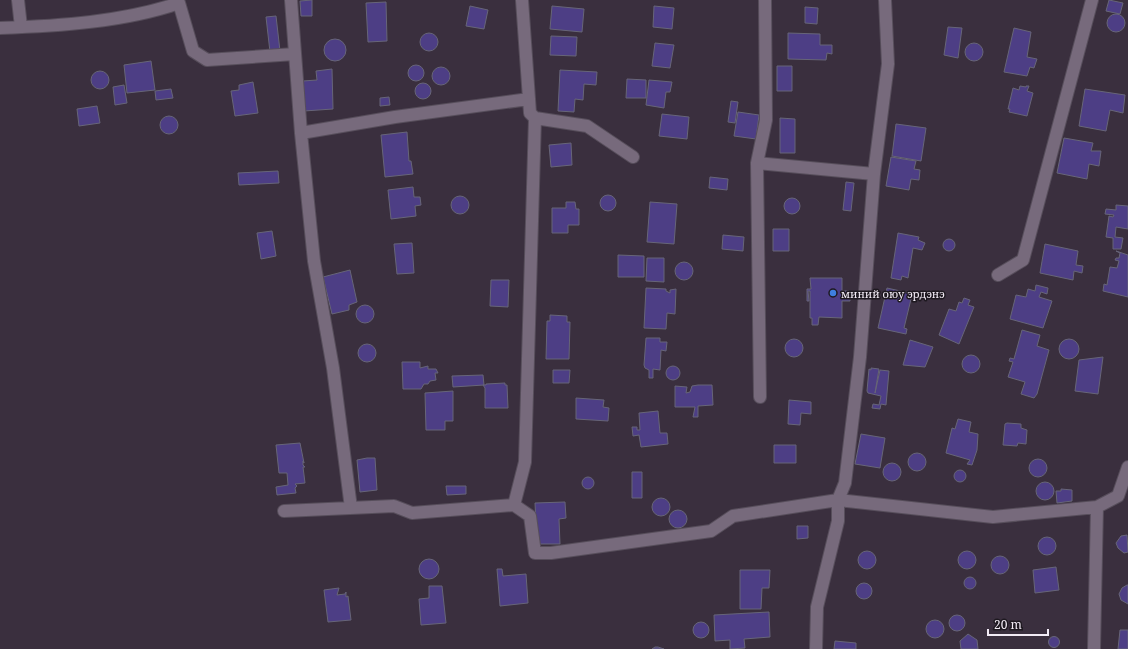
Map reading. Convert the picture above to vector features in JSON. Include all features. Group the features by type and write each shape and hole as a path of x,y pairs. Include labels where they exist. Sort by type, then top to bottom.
{"street":[{"path":"18,0 21,27"},
{"path":"291,0 301,133 314,261 333,368 351,508"},
{"path":"522,0 530,113 536,118 587,126 633,157"},
{"path":"760,397 758,163 766,120 765,0"},
{"path":"816,649 817,607 838,521 838,500 845,483 860,357 874,174 888,64 885,0"},
{"path":"998,275 1023,260 1092,0"},
{"path":"0,28 125,18 153,12 179,2 193,51 207,60 295,54"},
{"path":"301,133 396,117 529,99"},
{"path":"514,505 524,462 536,118"},
{"path":"758,163 874,174"},
{"path":"284,511 394,506 412,513 514,505 530,516 534,553 551,553 711,531 733,516 838,500 993,517 1097,507 1118,496 1128,467"},
{"path":"1094,649 1097,507"}],"building":[{"path":"312,0 312,16 301,16 300,1"},
{"path":"1109,0 1123,3 1120,14 1106,11"},
{"path":"386,2 387,41 368,42 366,3"},
{"path":"470,6 488,10 484,29 466,26"},
{"path":"552,6 584,9 582,32 550,29"},
{"path":"654,6 674,8 672,29 653,27"},
{"path":"805,7 818,8 817,24 805,23"},
{"path":"1116,14 1122,17 1125,23 1122,29 1116,32 1110,29 1107,23 1110,17"},
{"path":"276,16 280,51 270,52 266,17"},
{"path":"948,27 962,28 958,58 944,55"},
{"path":"1014,28 1031,32 1027,57 1037,59 1034,68 1030,67 1027,76 1004,72"},
{"path":"429,33 435,36 438,42 435,48 429,51 423,48 420,42 423,36"},
{"path":"788,33 820,34 820,45 832,45 832,54 827,53 826,60 788,59"},
{"path":"551,36 577,37 576,56 550,55"},
{"path":"335,39 343,42 346,50 343,58 335,61 327,58 324,50 327,42"},
{"path":"655,43 674,45 670,68 652,66"},
{"path":"974,43 980,46 983,52 980,58 974,61 968,58 965,52 968,46"},
{"path":"151,61 155,90 127,93 124,65"},
{"path":"416,65 423,70 424,73 419,80 416,81 409,76 408,73 413,66"},
{"path":"777,66 792,66 792,91 777,91"},
{"path":"441,67 447,70 450,76 447,82 441,85 435,82 432,76 435,70"},
{"path":"332,69 333,109 304,111 303,81 317,80 316,71"},
{"path":"560,70 597,72 596,85 584,84 583,100 575,99 574,112 558,111"},
{"path":"100,71 106,74 109,80 106,86 100,89 94,86 91,80 94,74"},
{"path":"627,79 646,80 646,98 626,98"},
{"path":"649,80 672,82 670,92 666,92 664,108 646,105"},
{"path":"253,82 258,113 235,116 231,91 239,90 239,85"},
{"path":"423,83 430,88 431,91 426,98 423,99 416,94 415,91 420,84"},
{"path":"124,85 127,103 115,105 113,87"},
{"path":"1020,86 1029,86 1027,91 1033,93 1027,116 1009,112 1010,109 1008,109 1013,88 1019,90"},
{"path":"171,89 173,98 156,100 155,91"},
{"path":"1085,89 1125,95 1123,113 1110,110 1106,131 1079,126"},
{"path":"389,97 390,105 380,106 380,98"},
{"path":"731,101 738,102 735,123 728,122"},
{"path":"97,106 100,123 79,126 77,109"},
{"path":"738,112 759,115 756,139 734,136"},
{"path":"662,114 689,117 687,139 659,136"},
{"path":"169,116 175,119 178,125 175,131 169,134 163,131 160,125 163,119"},
{"path":"780,118 795,119 795,153 780,153"},
{"path":"896,124 926,128 921,161 892,156"},
{"path":"407,132 409,161 411,161 413,174 385,177 381,135"},
{"path":"1064,138 1093,143 1091,151 1101,151 1099,166 1089,164 1087,179 1057,173"},
{"path":"571,143 572,165 551,167 549,145"},
{"path":"891,157 916,161 914,169 920,170 919,180 911,179 909,190 886,186"},
{"path":"278,171 279,183 239,185 238,173"},
{"path":"710,177 728,179 727,190 709,188"},
{"path":"846,182 854,183 851,211 843,210"},
{"path":"413,187 414,197 420,197 421,205 415,206 416,216 391,219 388,190"},
{"path":"605,195 611,195 616,200 614,209 611,211 605,211 600,206 600,200"},
{"path":"460,196 464,197 468,201 468,209 464,213 460,214 456,213 452,209 451,205 452,201 456,197"},
{"path":"792,198 799,203 800,206 795,213 792,214 785,209 784,206 789,199"},
{"path":"566,202 575,202 576,209 579,209 579,225 568,225 568,233 552,233 552,208 566,208"},
{"path":"650,202 677,204 674,244 647,242"},
{"path":"1116,205 1128,206 1128,229 1116,227 1115,237 1123,238 1121,249 1113,249 1113,238 1106,237 1109,216 1113,217 1114,215 1105,214 1106,209 1116,210"},
{"path":"773,229 789,229 789,251 773,251"},
{"path":"272,231 276,256 261,259 257,233"},
{"path":"898,233 919,237 918,240 925,243 922,250 913,248 908,278 902,276 901,280 891,278"},
{"path":"723,235 744,237 743,251 722,249"},
{"path":"951,239 954,240 954,250 947,251 944,250 943,243 944,240"},
{"path":"412,243 414,273 397,274 394,244"},
{"path":"1045,244 1078,251 1076,265 1083,266 1082,273 1074,271 1073,280 1040,273"},
{"path":"1116,251 1128,255 1128,297 1103,291 1104,284 1107,285 1110,267 1117,268 1119,261 1115,260 1116,258 1119,258 1120,253"},
{"path":"618,255 644,256 644,277 618,277"},
{"path":"647,258 664,258 664,282 646,281"},
{"path":"684,262 690,265 693,271 690,277 684,280 678,277 675,271 678,265"},
{"path":"350,270 357,302 349,305 349,310 332,314 323,277"},
{"path":"810,278 842,278 842,291 849,291 850,301 842,301 842,318 819,317 818,325 812,325 812,318 810,318 810,291 808,291 809,301 807,301 807,289 811,289"},
{"path":"491,280 509,280 508,307 490,306"},
{"path":"1036,285 1048,288 1047,294 1041,292 1039,297 1052,301 1043,328 1010,319 1016,295 1026,297 1028,289 1035,291"},
{"path":"646,288 666,289 666,291 670,293 670,290 676,289 675,314 667,313 666,329 644,328"},
{"path":"887,288 912,295 904,328 907,329 906,334 878,328"},
{"path":"964,298 970,300 968,305 974,307 959,344 939,335 949,309 956,311 959,302 962,303"},
{"path":"365,305 371,308 374,314 371,320 365,323 359,320 356,314 359,308"},
{"path":"550,315 567,316 567,322 570,322 569,359 546,359 547,321 550,321"},
{"path":"1022,330 1040,335 1037,346 1049,350 1037,394 1034,398 1021,394 1025,382 1008,377 1013,362 1009,361 1010,358 1014,359"},
{"path":"646,338 660,338 660,342 667,342 666,351 661,350 660,370 653,369 653,378 649,378 649,370 645,368 644,365"},
{"path":"794,339 800,342 803,348 800,354 794,357 788,354 785,348 788,342"},
{"path":"1069,339 1076,342 1079,349 1076,356 1069,359 1062,356 1059,349 1062,342"},
{"path":"910,340 933,347 925,367 903,365"},
{"path":"367,344 373,347 376,353 373,359 367,362 361,359 358,353 361,347"},
{"path":"971,355 977,358 980,364 977,370 971,373 965,370 962,364 965,358"},
{"path":"1103,357 1098,394 1075,391 1079,360"},
{"path":"402,362 420,362 420,368 428,366 428,369 436,369 438,373 435,373 436,380 430,381 428,384 424,384 421,389 403,389"},
{"path":"670,366 676,366 680,370 680,376 676,380 670,380 666,376 666,370"},
{"path":"871,368 879,369 875,393 880,370 889,371 886,405 881,404 880,409 872,408 873,404 879,405 881,396 868,393 867,391 869,369 871,370"},
{"path":"553,370 570,370 569,383 553,383"},
{"path":"483,375 484,385 453,387 452,376"},
{"path":"505,383 505,385 507,385 508,408 485,408 485,388 483,385"},
{"path":"712,385 713,405 698,406 698,417 693,417 695,407 675,407 675,386 687,387 686,393 690,392 692,386"},
{"path":"453,391 453,421 445,421 445,430 426,430 425,393"},
{"path":"576,398 604,400 603,407 609,408 608,421 576,419"},
{"path":"789,400 811,402 811,414 801,413 800,425 788,424"},
{"path":"658,411 660,433 667,433 668,444 641,447 639,435 633,436 632,427 637,427 637,430 640,430 639,413"},
{"path":"958,419 971,422 969,432 978,434 977,450 972,465 967,464 970,460 946,453 952,428 955,429"},
{"path":"1005,424 1021,424 1021,428 1027,430 1026,444 1018,443 1017,446 1003,445"},
{"path":"861,434 885,438 880,468 855,464"},
{"path":"300,443 304,463 303,461 303,465 305,467 303,467 305,483 295,484 297,486 295,488 296,493 277,495 276,487 288,485 287,473 279,473 276,445"},
{"path":"774,445 796,445 796,463 774,463"},
{"path":"917,453 923,456 926,462 923,468 917,471 911,468 908,462 911,456"},
{"path":"375,458 377,490 360,492 357,460"},
{"path":"1038,459 1044,462 1047,468 1044,474 1038,477 1032,474 1029,468 1032,462"},
{"path":"892,463 898,466 901,472 898,478 892,481 886,478 883,472 886,466"},
{"path":"962,470 965,471 965,481 958,482 955,481 954,474 955,471"},
{"path":"632,472 642,472 642,498 632,498"},
{"path":"590,477 593,478 593,488 586,489 583,488 582,481 583,478"},
{"path":"1045,482 1051,485 1054,491 1051,497 1045,500 1039,497 1036,491 1039,485"},
{"path":"446,486 466,486 466,494 447,495"},
{"path":"1061,489 1072,490 1072,501 1057,503 1056,491 1061,491"},
{"path":"657,498 665,498 670,503 668,514 665,516 657,516 652,511 652,503"},
{"path":"565,502 566,518 559,519 560,544 537,544 535,503"},
{"path":"678,510 684,513 687,519 684,525 678,528 672,525 669,519 672,513"},
{"path":"797,526 808,526 808,538 797,539"},
{"path":"1127,535 1128,552 1124,553 1118,548 1116,543 1121,536"},
{"path":"1047,537 1053,540 1056,546 1053,552 1047,555 1041,552 1038,546 1041,540"},
{"path":"867,551 874,553 876,560 874,567 867,569 860,567 858,560 860,553"},
{"path":"967,551 973,554 976,560 973,566 967,569 961,566 958,560 961,554"},
{"path":"1000,556 1006,559 1009,565 1006,571 1000,574 994,571 991,565 994,559"},
{"path":"429,559 436,562 439,569 436,576 429,579 422,576 419,569 422,562"},
{"path":"1056,567 1059,590 1035,593 1033,570"},
{"path":"497,569 502,569 503,576 526,574 528,603 500,606"},
{"path":"740,570 770,570 769,588 762,588 761,609 740,609"},
{"path":"972,577 975,578 975,588 968,589 965,588 964,581 965,578"},
{"path":"861,583 867,583 872,588 870,597 867,599 861,599 856,594 856,588"},
{"path":"1127,585 1128,604 1121,600 1119,594 1122,588"},
{"path":"429,586 442,586 446,623 421,625 419,599 429,598"},
{"path":"339,588 337,595 345,594 346,592 346,597 348,596 351,620 328,622 324,590"},
{"path":"769,612 770,637 744,639 745,648 730,649 730,640 715,641 714,615"},
{"path":"954,615 960,615 965,620 963,629 960,631 954,631 949,626 949,620"},
{"path":"935,620 941,623 944,629 941,635 935,638 929,635 926,629 929,623"},
{"path":"698,622 704,622 709,627 707,636 704,638 698,638 693,633 693,627"},
{"path":"1120,630 1128,630 1128,649 1118,649"},
{"path":"968,634 977,640 978,649 961,649 960,641"},
{"path":"1054,636 1058,638 1060,642 1058,646 1054,648 1050,646 1048,642 1050,638"},
{"path":"835,641 856,643 856,649 834,649"},
{"path":"658,647 664,649 652,649"}],"place":[{"name":"миний оюу эрдэнэ","path":"833,293"}]}
